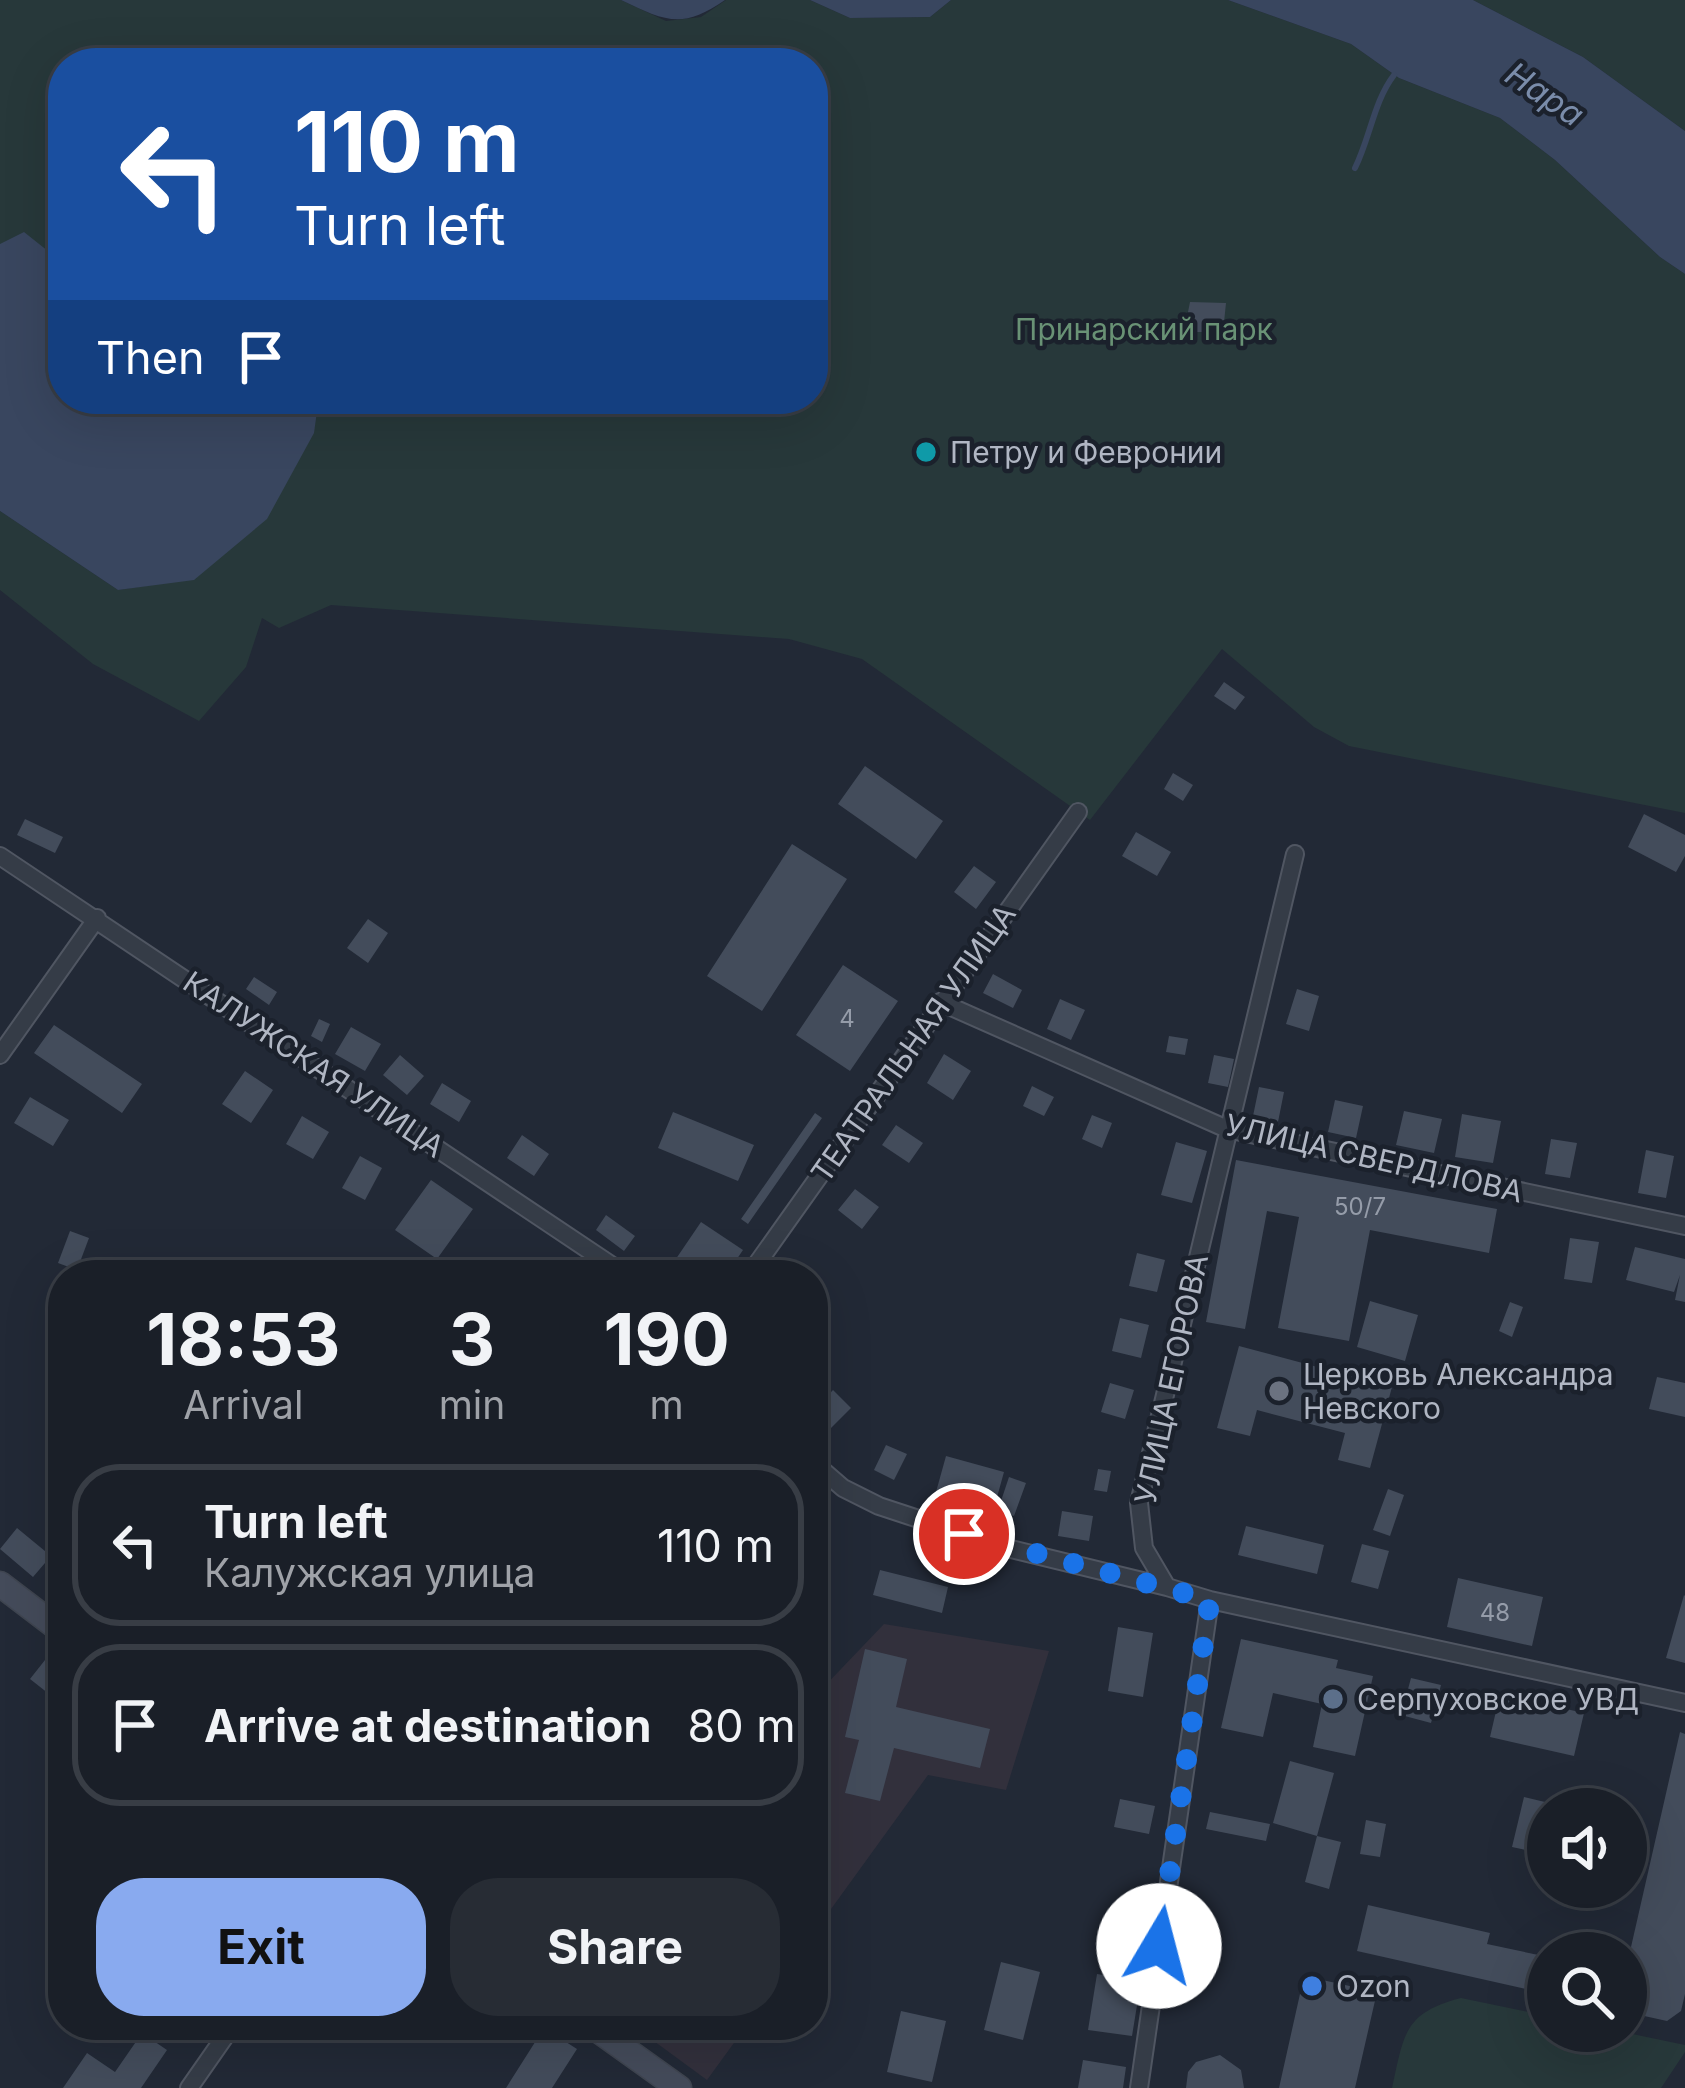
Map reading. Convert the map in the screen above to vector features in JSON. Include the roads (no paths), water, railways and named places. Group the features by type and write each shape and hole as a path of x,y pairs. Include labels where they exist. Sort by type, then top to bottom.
{"street":[{"name":"ТЕАТРАЛЬНАЯ УЛИЦА","path":"759,1260 1078,812"},
{"name":"УЛИЦА ЕГОРОВА","path":"1167,1587 1144,1548 1139,1503 1294,854"},
{"name":"КАЛУЖСКАЯ УЛИЦА","path":"0,856 604,1260"},
{"path":"0,1055 98,918"},
{"name":"УЛИЦА СВЕРДЛОВА","path":"940,1002 1227,1129 1685,1226"},
{"path":"828,1475 879,1506 1007,1548 1210,1600 1685,1703"},
{"path":"0,1584 48,1621"},
{"path":"1138,2088 1210,1600"},
{"path":"189,2088 223,2040"},
{"path":"612,2040 679,2088"}],"water":[{"path":"621,0 725,0 697,16 673,19"},
{"path":"810,0 951,0 930,17 850,18"},
{"name":"Нара","path":"1228,0 1473,0 1583,57 1685,131 1685,274 1500,118 1399,78 1351,44"},
{"path":"24,232 48,251 48,414 317,414 314,433 267,519 194,580 118,590 0,511 0,244"}],"waterway":[{"path":"1355,168 1394,75"}],"place":[{"name":"Петру и Февронии","path":"926,452"},
{"name":"Церковь Александра Невского","path":"1279,1391"},
{"name":"Серпуховское УВД","path":"1333,1699"},
{"name":"Ozon","path":"1312,1986"}],"park label":[{"name":"Принарский парк","path":"1144,329"}]}
